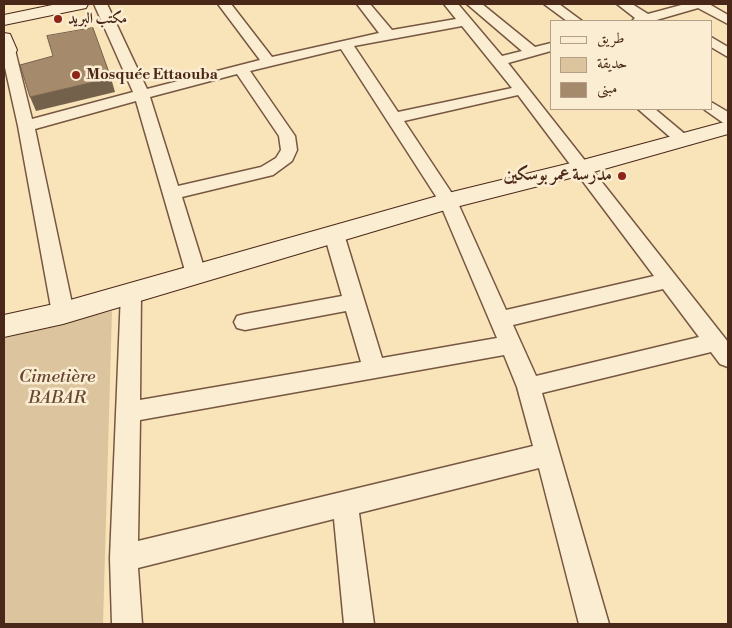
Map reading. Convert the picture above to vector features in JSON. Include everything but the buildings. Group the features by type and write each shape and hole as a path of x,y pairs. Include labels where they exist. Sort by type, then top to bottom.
{"street":[{"path":"4,20 80,4"},
{"path":"100,4 142,95 196,274"},
{"path":"224,4 268,61"},
{"path":"363,4 387,33"},
{"path":"451,4 522,90 722,350 529,387"},
{"path":"474,4 532,52"},
{"path":"551,4 575,20"},
{"path":"624,4 642,20 700,4 728,20"},
{"path":"669,12 681,20"},
{"path":"26,126 268,61 387,33 465,21"},
{"path":"712,43 728,53"},
{"path":"344,44 448,201 511,345 529,387 594,624"},
{"path":"5,46 26,126 63,313"},
{"path":"499,62 550,46"},
{"path":"172,193 267,171 283,161 289,150 286,136 240,68"},
{"path":"394,118 522,90"},
{"path":"712,108 728,119"},
{"path":"647,110 684,140"},
{"path":"4,326 63,313 448,201 582,168 728,127"},
{"path":"334,234 374,369"},
{"path":"500,320 668,280"},
{"path":"127,624 124,558 131,293"},
{"path":"244,322 354,302"},
{"path":"129,412 511,345"},
{"path":"124,558 345,502 548,454"},
{"path":"345,502 359,624"}],"green space":[{"name":"Cimetière BABAR","path":"112,311 103,624 4,624 4,338"}],"place":[{"name":"مكتب البريد","path":"58,19"},
{"name":"Mosquée Ettaouba","path":"76,75"},
{"name":"مدرسة عمر بوسكين","path":"622,176"}]}
